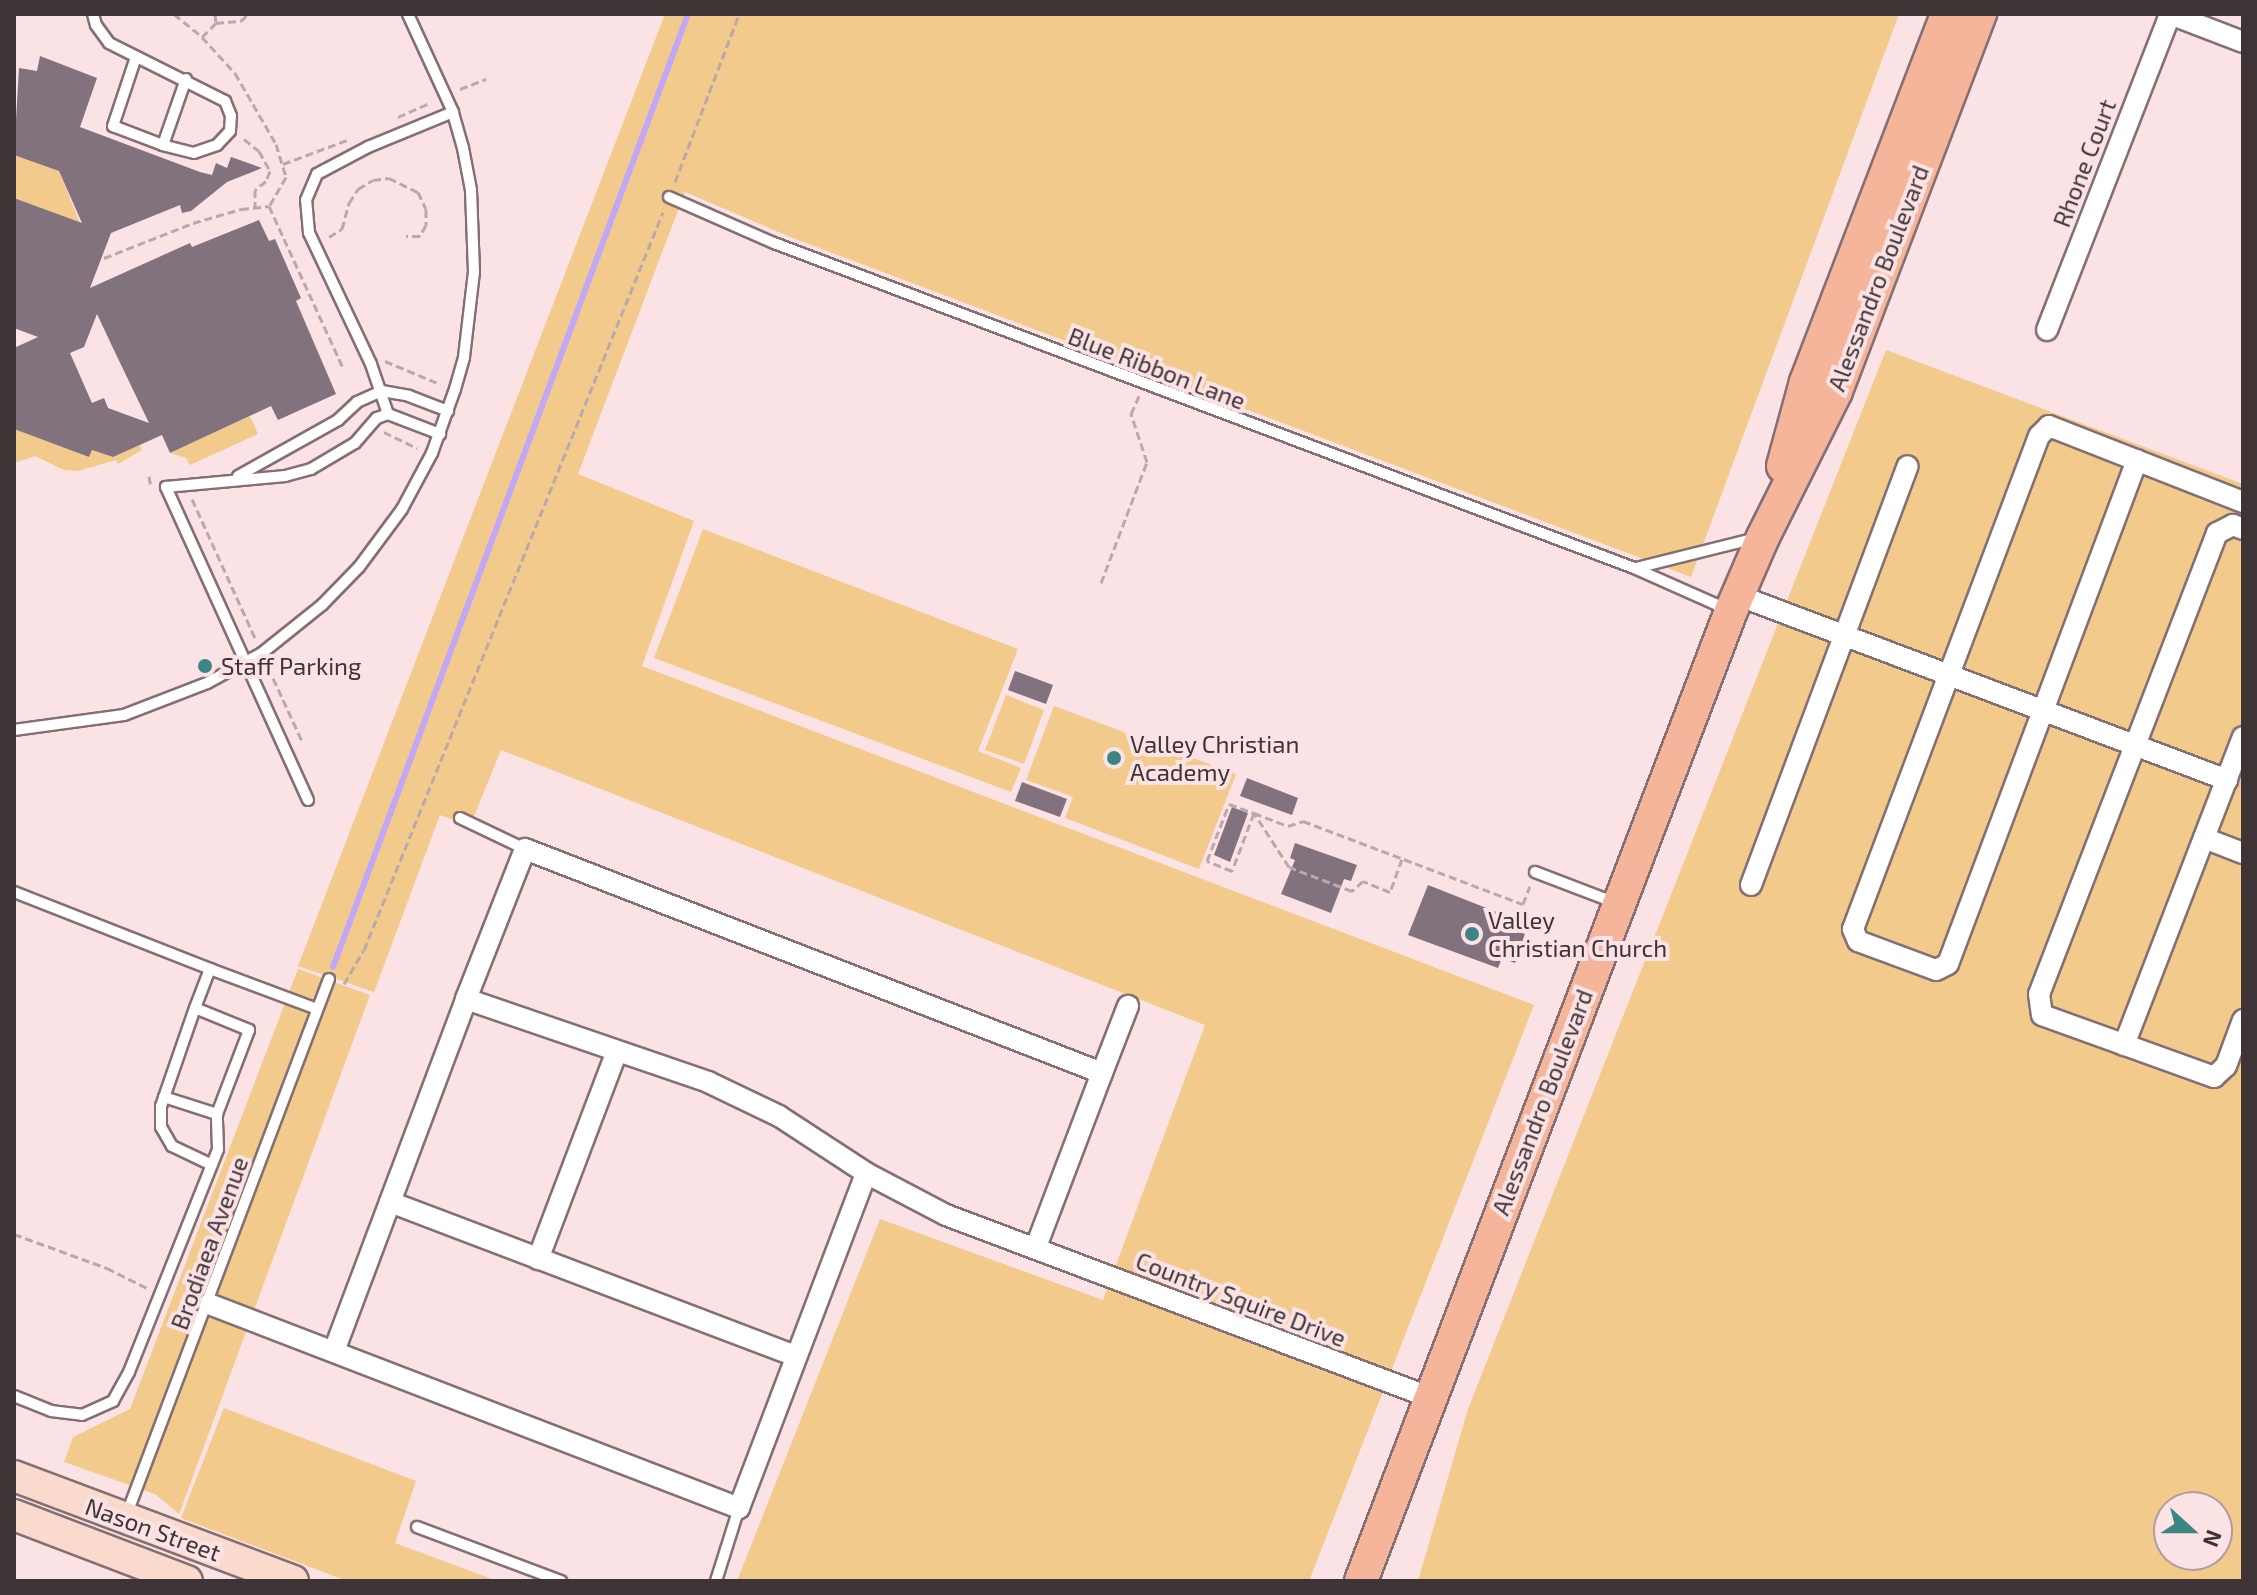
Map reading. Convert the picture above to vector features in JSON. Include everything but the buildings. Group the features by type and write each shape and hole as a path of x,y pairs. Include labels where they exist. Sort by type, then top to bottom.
{"main road":[{"name":"Alessandro Boulevard","path":"1763,537 1806,382 1947,14"},
{"name":"Alessandro Boulevard","path":"1361,1581 1734,603 1763,537 1836,391 1980,14"},
{"name":"Nason Street","path":"14,1476 293,1581"},
{"path":"14,1498 102,1531 125,1519"},
{"name":"Nason Street","path":"14,1515 187,1581"}],"street":[{"path":"2170,14 2243,42"},
{"name":"Rhone Court","path":"2047,330 2170,14"},
{"path":"2137,460 1948,964 1936,970 1858,941 1853,929 2039,436 2049,426 2137,460 2243,502"},
{"path":"1751,885 1908,466"},
{"path":"2243,529 2233,525 2217,533 2039,994 2042,1015 2214,1077 2226,1066 2243,1020"},
{"path":"1734,603 1843,636 2227,780"},
{"path":"2124,1045 2243,737"},
{"path":"2204,838 2243,853"},
{"path":"334,1351 525,849 1102,1073"},
{"name":"Country Squire Drive","path":"466,999 708,1082 779,1116 866,1173 946,1215 1429,1397"},
{"path":"1035,1249 1128,1006"},
{"path":"538,1259 617,1051"},
{"path":"209,1304 739,1508 866,1173"},
{"path":"390,1202 795,1356"}],"lane":[{"path":"93,14 96,25 109,43 225,101 231,116 230,131 217,145 194,153 113,126 136,57"},
{"path":"14,730 124,715 207,683 262,653 322,605 359,567 402,509 440,434 455,389 464,357 474,272 471,190 453,112 408,14"},
{"path":"163,145 186,79"},
{"path":"388,414 371,364 313,244 305,214 306,200 317,174 368,147 453,112"},
{"name":"Blue Ribbon Lane","path":"669,197 774,243 1143,385 1734,603"},
{"path":"235,478 338,420 357,402 382,391 409,396 448,411"},
{"path":"308,800 166,487 235,478 285,476 311,469 355,443 377,418 388,414 440,434"},
{"path":"1634,568 1763,537"},
{"path":"460,818 525,849"},
{"path":"1535,872 1618,904"},
{"path":"14,892 317,1009"},
{"path":"210,969 164,1097 161,1127 172,1146 212,1165"},
{"name":"Brodiaea Avenue","path":"125,1519 209,1304 329,979"},
{"path":"14,1396 51,1411 82,1415 113,1401 129,1372 218,1149 217,1114 249,1030 195,1008"},
{"path":"164,1097 217,1114"},
{"path":"716,1581 739,1508"},
{"path":"417,1527 561,1581"}],"path":[{"path":"174,14 202,37 235,73 276,144 286,177 269,206"},
{"path":"215,14 216,23"},
{"path":"202,37 216,23 241,21 248,14"},
{"path":"317,1009 346,983 364,950 669,197 739,14"},
{"path":"230,131 259,151 270,171 266,181 255,190 255,207"},
{"path":"313,244 342,229 349,203 358,189 373,180 389,178 418,192 426,209 426,225 420,236 406,236"},
{"path":"104,258 193,223 269,206"},
{"path":"269,206 343,368"},
{"path":"371,364 385,360 455,389"},
{"path":"1101,583 1147,462 1131,414 1143,385"},
{"path":"187,486 303,743"},
{"path":"1254,813 1232,871 1207,861 1229,804 1254,813 1288,826 1303,821 1523,904 1535,872"},
{"path":"1254,813 1289,867 1352,891 1363,881 1390,892 1402,859"},
{"path":"14,1234 107,1268 160,1294"}],"shaded area":[{"path":"665,14 1899,14 1691,577 790,237 685,192 578,474 694,521 642,666 1534,1005 1309,1581 737,1581 880,1219 1103,1300 1205,1025 501,750 470,826 440,815 374,992 298,966"},
{"path":"21,154 59,171 80,223 14,198 14,158"},
{"path":"1886,350 2243,484 2243,1581 1418,1581 1468,1409"},
{"path":"250,416 258,434 190,465 186,458 170,453"},
{"path":"14,429 89,457 93,446 95,451 112,457 140,445 142,450 118,464 116,460 78,471 64,470 35,456 14,463"},
{"path":"703,529 1018,649 978,751 1021,768 1011,792 654,658"},
{"path":"1006,695 1044,710 1024,764 985,750"},
{"path":"1054,706 1236,774 1199,869 1065,818 1073,797 1026,780"},
{"path":"298,969 370,995 179,1514 155,1494 64,1462 73,1437 130,1409"},
{"path":"224,1408 416,1481 395,1543 497,1581 347,1581 181,1518"}],"waterway":[{"path":"333,967 688,14"}],"place":[{"name":"Staff Parking","path":"205,666"},
{"name":"Valley Christian Academy","path":"1114,758"},
{"name":"Valley Christian Church","path":"1472,934"}]}
